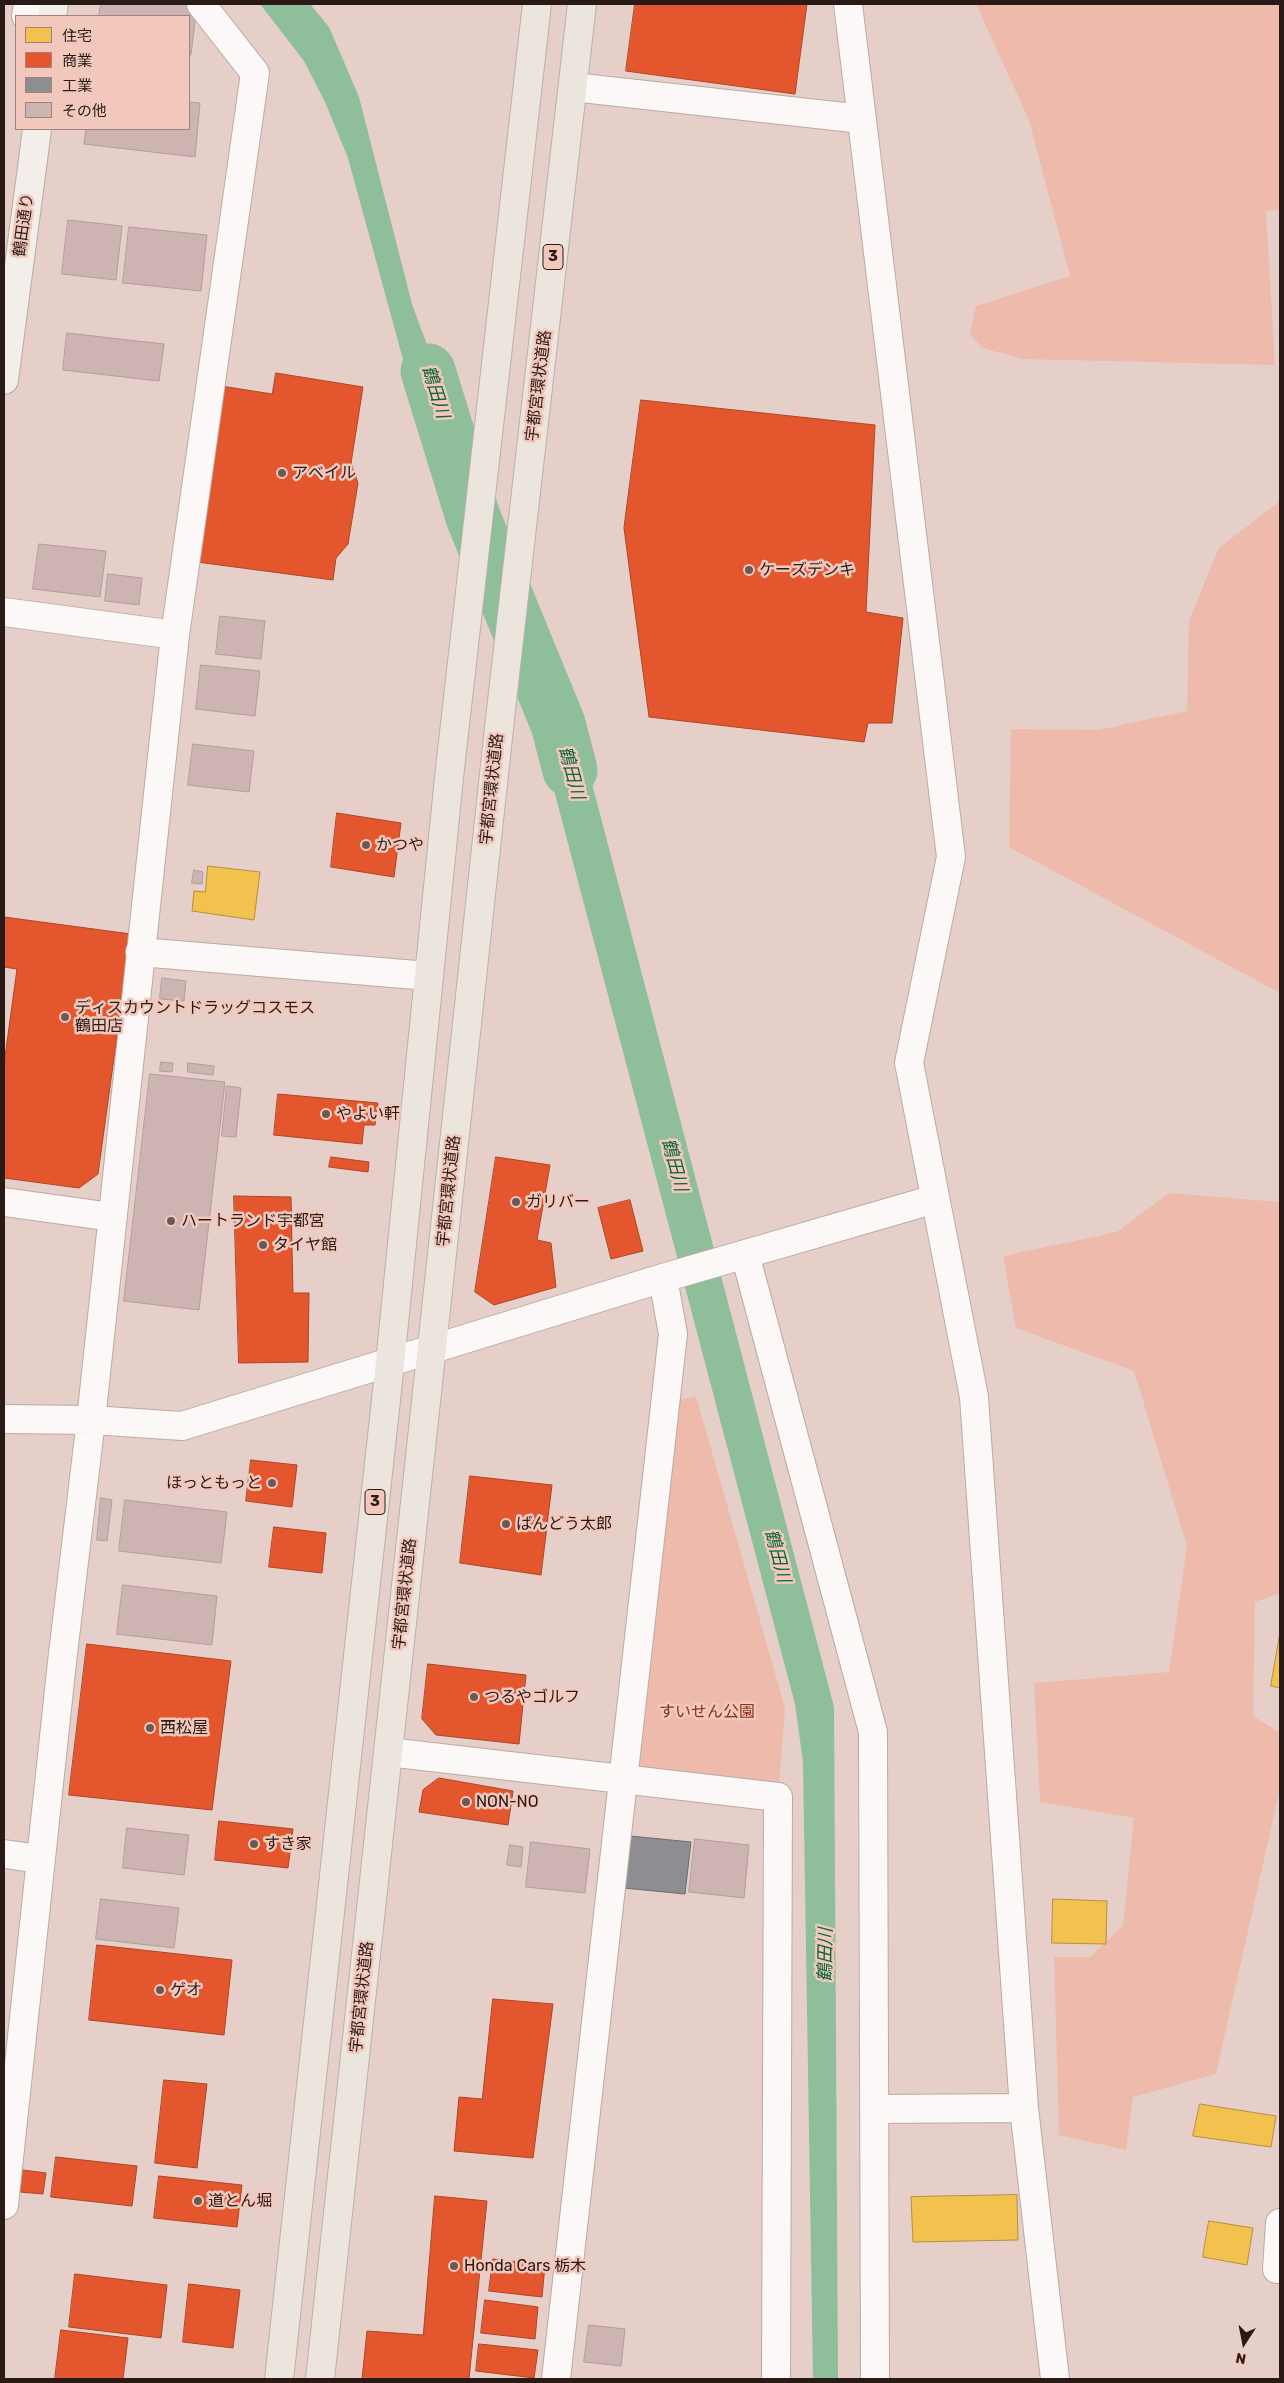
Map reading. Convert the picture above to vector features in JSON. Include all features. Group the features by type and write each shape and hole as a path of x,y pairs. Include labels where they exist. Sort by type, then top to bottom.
{"main road":[{"name":"3","path":"279,2379 390,1363 428,976 466,624 538,4"},
{"name":"宇都宮環状道路","path":"320,2379 433,1348 500,710 582,4"}],"street":[{"path":"4,2205 40,1859 91,1420 175,635 254,73 201,4"},
{"path":"848,4 951,857 909,1063 974,1397 1024,2108 1054,2379"},
{"path":"573,87 862,119"},
{"name":"鶴田通り","path":"4,372 37,130"},
{"path":"4,612 175,635"},
{"path":"140,952 428,976"},
{"path":"4,1419 91,1420 182,1426 663,1278 935,1199"},
{"path":"4,1202 112,1217"},
{"path":"745,1254 873,1732 875,2379"},
{"path":"556,2379 673,1334 663,1278"},
{"path":"388,1752 778,1797 776,2379"},
{"path":"4,1854 40,1859"},
{"path":"875,2109 1024,2108"},
{"path":"1280,2223 1278,2269 1280,2269"}],"green space":[{"path":"976,4 1280,4 1280,210 1266,211 1275,365 1022,359 983,348 970,335 976,306 1070,276 1029,120"},
{"path":"1280,501 1280,993 1009,847 1011,729 1098,730 1187,711 1189,620 1219,548"},
{"path":"1169,1193 1280,1202 1280,1593 1255,1602 1253,1716 1280,1733 1280,1788 1216,2074 1133,2097 1126,2150 1059,2135 1054,1957 1090,1957 1123,1926 1134,1818 1040,1802 1034,1683 1169,1672 1187,1546 1134,1371 1016,1328 1003,1256 1117,1232"},
{"name":"すいせん公園","path":"696,1396 785,1708 778,1797 623,1778 665,1404"}],"water":[{"path":"260,4 310,4 329,27 359,97 412,304 454,419 443,506 348,158 325,102 304,61"},
{"path":"551,675 584,753 834,1707 838,2379 813,2379 803,1762 795,1704 541,741"}],"building: 住宅":[{"path":"208,866 260,872 254,920 192,911 194,891 205,892"},
{"path":"1280,1633 1280,1688 1271,1686"},
{"path":"1053,1899 1107,1901 1106,1944 1052,1943"},
{"path":"1200,2104 1276,2116 1271,2147 1193,2136"},
{"path":"1017,2195 1018,2240 913,2242 911,2197"},
{"path":"1209,2221 1253,2228 1247,2265 1203,2257"}],"building: 商業":[{"path":"635,4 807,4 795,94 626,71"},
{"name":"アベイル","path":"276,373 363,387 351,463 358,483 348,544 336,558 333,580 197,562 221,386 272,394"},
{"name":"ケーズデンキ","path":"641,400 875,425 866,612 903,618 892,723 868,723 864,742 649,717 624,528"},
{"name":"かつや","path":"337,813 401,823 394,877 331,867"},
{"name":"ディスカウントドラッグコスモス 鶴田店","path":"4,917 131,934 98,1174 79,1188 4,1178 4,1064 17,969 4,967"},
{"name":"やよい軒","path":"278,1094 378,1103 375,1125 364,1125 362,1144 274,1135"},
{"path":"331,1157 369,1162 368,1172 329,1167"},
{"name":"ガリバー","path":"496,1157 550,1165 537,1240 551,1243 556,1287 494,1305 475,1292"},
{"name":"タイヤ館","path":"234,1196 291,1197 293,1293 309,1293 308,1362 239,1363"},
{"path":"630,1200 643,1251 611,1259 598,1208"},
{"name":"ほっともっと","path":"251,1460 297,1465 292,1507 246,1501"},
{"name":"ばんどう太郎","path":"470,1476 552,1485 541,1575 460,1563"},
{"path":"274,1527 326,1533 322,1573 269,1567"},
{"name":"西松屋","path":"87,1644 231,1661 212,1810 69,1795"},
{"name":"つるやゴルフ","path":"428,1664 526,1675 519,1744 436,1735 422,1719"},
{"name":"NON-NO","path":"439,1778 513,1791 508,1825 419,1812 423,1790"},
{"name":"すき家","path":"219,1821 293,1829 288,1868 215,1860"},
{"name":"ゲオ","path":"97,1945 232,1960 224,2035 89,2020"},
{"path":"493,1999 553,2004 533,2158 454,2151 459,2097 482,2099"},
{"path":"164,2080 207,2084 197,2168 155,2163"},
{"path":"56,2157 137,2166 132,2206 51,2197"},
{"path":"23,2170 46,2173 43,2194 20,2192"},
{"name":"道とん堀","path":"159,2176 242,2185 237,2227 154,2218"},
{"name":"Honda Cars 栃木","path":"435,2196 487,2201 469,2379 362,2379 367,2331 423,2335"},
{"path":"493,2259 545,2265 542,2297 489,2291"},
{"path":"75,2274 167,2285 161,2338 69,2327"},
{"path":"189,2284 240,2290 233,2348 183,2342"},
{"path":"485,2300 538,2307 535,2339 481,2333"},
{"path":"61,2330 128,2338 123,2379 55,2379"},
{"path":"479,2344 538,2350 534,2378 476,2371"}],"building: 工業":[{"path":"630,1836 691,1842 685,1894 624,1888"}],"building: その他":[{"path":"101,4 197,4 191,55 190,15 99,15"},
{"path":"190,102 200,103 195,157 84,144 86,130 190,130"},
{"path":"68,220 122,226 116,280 62,274"},
{"path":"129,227 207,235 201,291 123,283"},
{"path":"67,333 164,344 159,381 63,370"},
{"path":"39,544 106,551 100,597 33,589"},
{"path":"108,574 142,578 139,605 105,601"},
{"path":"220,616 265,621 261,659 216,654"},
{"path":"201,665 260,671 255,716 196,709"},
{"path":"193,744 254,751 249,792 188,785"},
{"path":"194,870 203,872 202,884 192,883"},
{"path":"162,978 186,981 184,1001 160,999"},
{"path":"161,1062 173,1063 172,1072 160,1071"},
{"path":"188,1063 214,1066 213,1075 188,1072"},
{"name":"ハートランド宇都宮","path":"150,1074 225,1082 199,1310 124,1301"},
{"path":"227,1086 241,1088 236,1137 222,1136"},
{"path":"101,1498 112,1500 107,1541 97,1540"},
{"path":"125,1500 227,1512 221,1563 119,1551"},
{"path":"123,1585 217,1596 212,1645 117,1634"},
{"path":"127,1828 189,1835 184,1875 123,1868"},
{"path":"695,1839 749,1845 744,1898 689,1892"},
{"path":"531,1842 590,1849 585,1893 526,1887"},
{"path":"510,1845 523,1847 521,1867 507,1865"},
{"path":"101,1899 179,1908 174,1948 96,1939"},
{"path":"589,2325 625,2329 621,2366 584,2362"}],"waterway":[{"name":"鶴田川","path":"428,371 473,517 558,724 570,770"}],"place":[{"name":"アベイル","path":"282,473"},
{"name":"ケーズデンキ","path":"749,570"},
{"name":"かつや","path":"366,845"},
{"name":"ディスカウントドラッグコスモス 鶴田店","path":"65,1017"},
{"name":"やよい軒","path":"326,1114"},
{"name":"ガリバー","path":"516,1202"},
{"name":"ハートランド宇都宮","path":"171,1221"},
{"name":"タイヤ館","path":"263,1245"},
{"name":"ほっともっと","path":"272,1483"},
{"name":"ばんどう太郎","path":"506,1524"},
{"name":"つるやゴルフ","path":"474,1697"},
{"name":"西松屋","path":"150,1728"},
{"name":"NON-NO","path":"466,1802"},
{"name":"すき家","path":"254,1844"},
{"name":"ゲオ","path":"160,1990"},
{"name":"道とん堀","path":"198,2201"},
{"name":"Honda Cars 栃木","path":"454,2266"}]}
